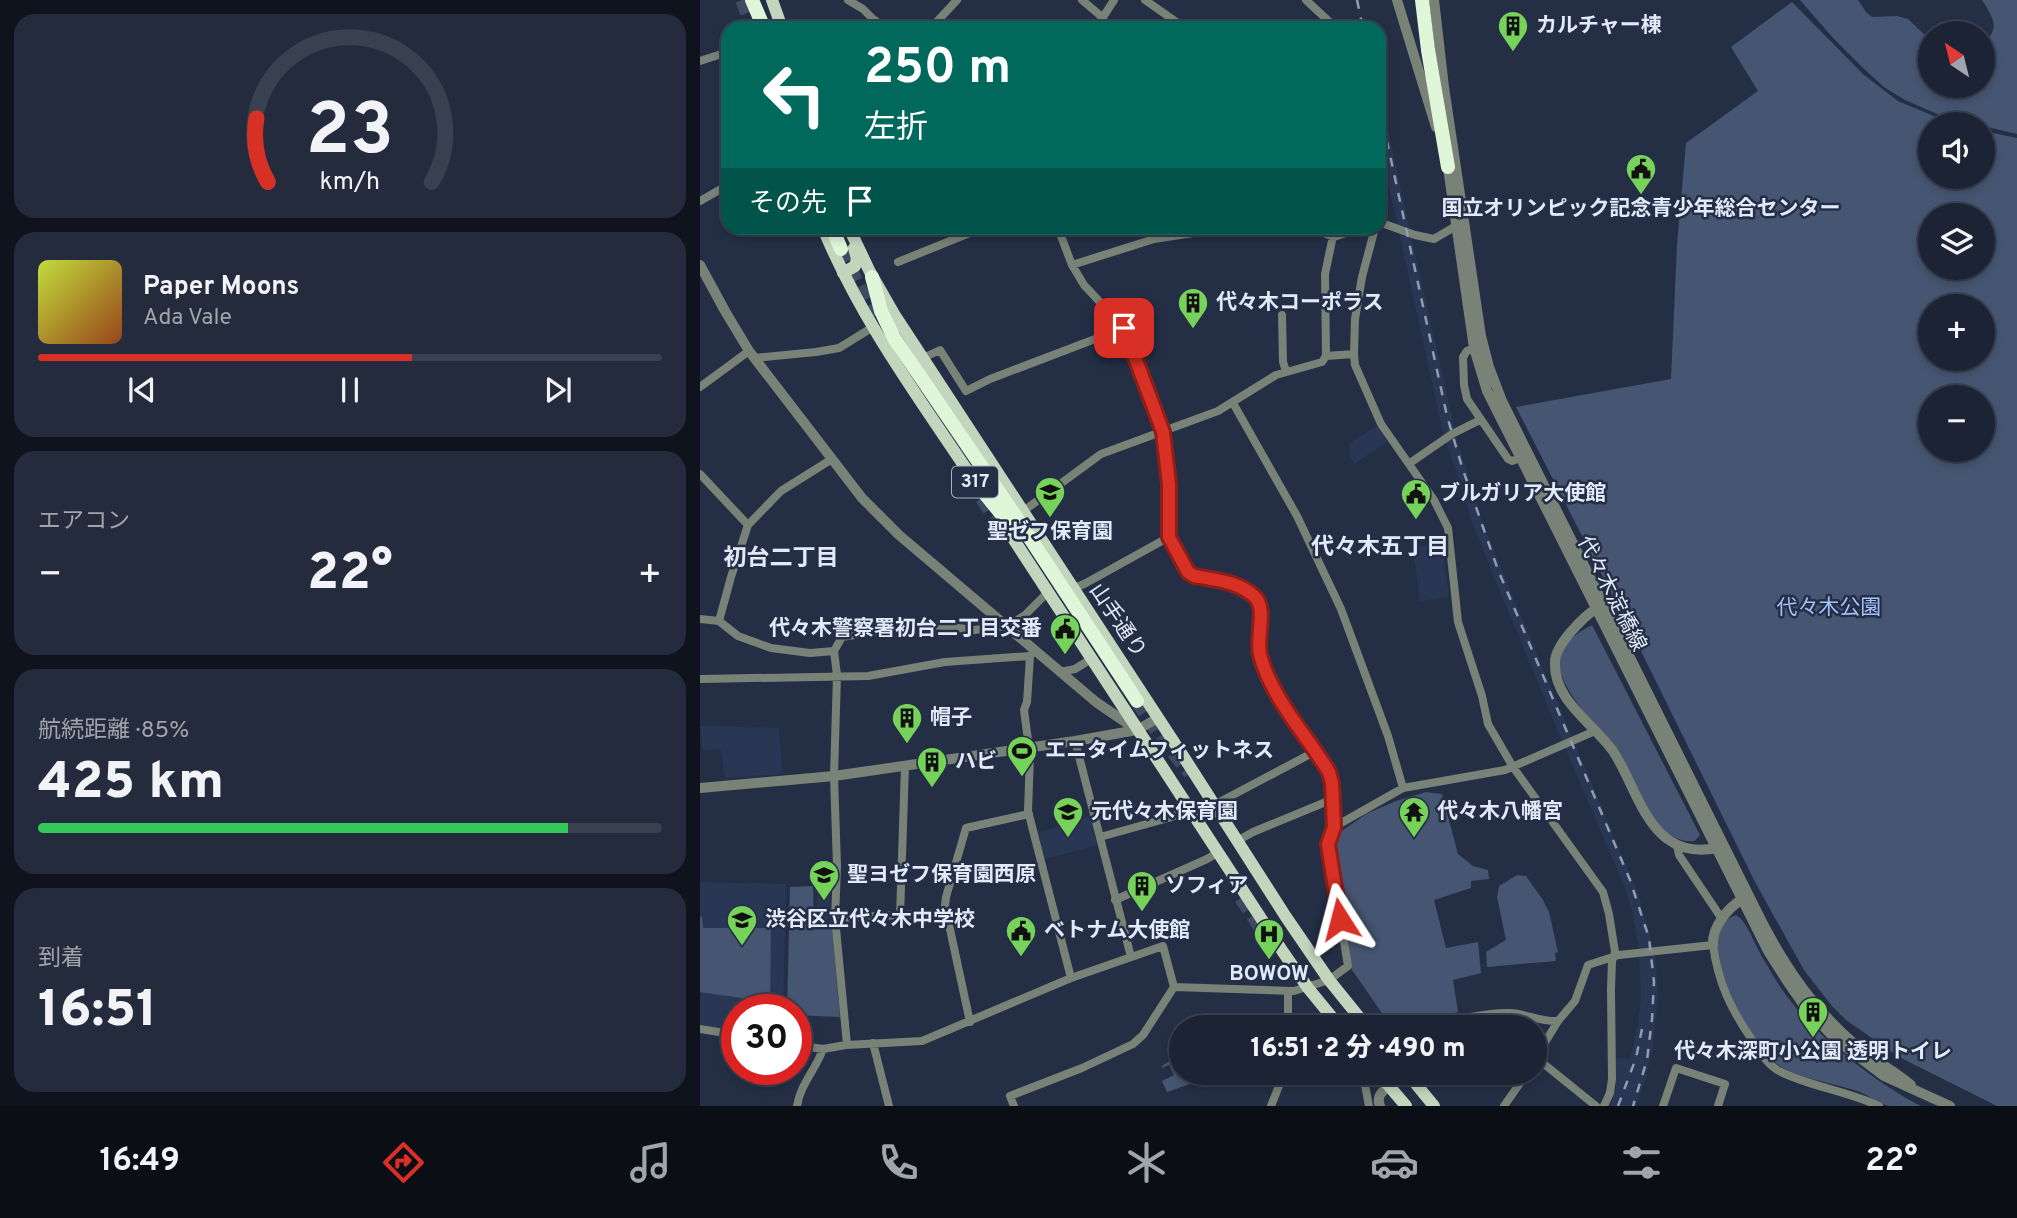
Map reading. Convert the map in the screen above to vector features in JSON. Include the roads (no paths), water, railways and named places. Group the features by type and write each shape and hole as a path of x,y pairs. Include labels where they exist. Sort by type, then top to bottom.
{"highway":[{"path":"752,0 761,21"},
{"path":"761,0 769,21"},
{"path":"1422,0 1448,167"},
{"path":"836,235 844,248 841,235"},
{"path":"872,277 881,311 894,338 1016,517 1134,704 1032,554 974,479"}],"main road":[{"path":"745,0 753,21"},
{"path":"772,0 780,21"},
{"name":"山手通り","path":"826,235 843,273 873,327 1137,730 1192,806 1215,847 1283,952 1330,1015"},
{"path":"843,273 855,266 857,259 851,235"},
{"name":"山手通り","path":"852,235 872,277 923,358 1329,981 1357,1015"},
{"path":"1185,759 1176,758 1170,766 1192,806"},
{"path":"1266,884 1280,920 1297,948 1293,952 1283,952"},
{"path":"1416,1085 1434,1106"},
{"path":"1389,1086 1406,1106"}],"street":[{"path":"848,0 858,2 876,21"},
{"path":"938,21 957,0"},
{"path":"1082,0 1102,16"},
{"path":"1100,21 1114,0"},
{"path":"1145,0 1175,21"},
{"path":"1306,0 1328,21"},
{"name":"代々木淀橋線","path":"1397,0 1448,167 1474,348 1487,391 1524,456 1787,968 1810,1000 1841,1033 1917,1090"},
{"name":"代々木淀橋線","path":"1434,0 1480,336 1496,386 1524,456 1597,608 1777,966 1835,1039 1896,1083 1950,1106"},
{"path":"700,61 721,54"},
{"path":"700,201 721,190"},
{"path":"1386,225 1434,239 1456,226"},
{"path":"898,262 965,235"},
{"path":"1061,235 1072,265 1084,285 1124,328 1163,432 1169,484 1169,537 1188,572 1194,576 1239,585 1257,599 1261,610 1259,651 1266,673 1275,692 1329,772 1332,783 1334,827 1328,844 1348,966 1329,981 1288,992 1174,988"},
{"path":"1072,265 1172,235"},
{"path":"1023,512 1101,454 1233,403 1276,375 1322,362 1326,356 1325,274 1332,235"},
{"path":"1373,235 1355,319 1356,365 1381,425 1410,463 1448,528 1458,622 1482,696 1488,724 1513,767 1603,892 1609,914 1615,952 1611,989 1612,1079 1604,1106"},
{"path":"700,265 724,311 752,354 862,498 899,535 1008,626 1033,653 1102,707 1137,730"},
{"path":"1282,315 1283,362 1286,371"},
{"path":"700,387 752,354 816,352 839,348 873,327"},
{"path":"923,358 940,350 966,391 989,379 1124,328"},
{"path":"1474,348 1467,351 1463,357 1467,399 1508,459 1512,461 1524,456"},
{"path":"1326,356 1354,354"},
{"path":"1233,403 1297,516 1341,609 1388,736 1403,788"},
{"path":"1410,463 1452,434 1480,420"},
{"path":"719,621 730,577 748,525 781,491 832,459"},
{"path":"700,474 748,525"},
{"path":"1073,589 1169,537"},
{"path":"847,1045 835,918 838,866 834,776 837,675 834,651 842,637 925,624 974,630 1008,626 1025,615 1048,593"},
{"path":"1597,608 1584,618 1559,647 1555,656 1559,684 1567,699 1611,748 1659,831 1677,845 1689,850 1717,848"},
{"path":"700,619 719,621 738,636 771,648 810,653 834,651"},
{"path":"700,678 868,676 946,662 1033,653"},
{"path":"1033,653 1024,710 1029,748 1029,814 1071,978"},
{"path":"1060,672 1075,669 1091,659"},
{"path":"700,788 834,776 1075,741 1137,730 1158,718"},
{"path":"1334,827 1403,788 1513,767 1594,732"},
{"path":"1075,741 1131,957"},
{"path":"1214,805 1316,751"},
{"path":"900,916 905,766"},
{"path":"1237,841 1333,799"},
{"path":"1100,837 1172,817 1192,806"},
{"path":"970,1022 944,902 967,828 1029,814"},
{"path":"1677,845 1679,855 1722,919"},
{"path":"1115,900 1207,859 1215,847"},
{"path":"1742,899 1716,928 1713,945 1716,968 1730,1005 1760,1052 1772,1068 1812,1084 1858,1096 1879,1106"},
{"path":"835,918 947,913"},
{"path":"1547,1039 1574,1001 1588,965 1614,957 1651,951 1713,945"},
{"path":"812,1047 823,1049 922,1041 1071,978 1163,946 1174,988 1143,1035 1133,1044 1010,1097 1014,1106"},
{"path":"1288,992 1288,1015"},
{"path":"1480,1015 1521,1015"},
{"path":"1547,1020 1558,1021"},
{"path":"700,1029 721,1032"},
{"path":"873,1043 889,1106"},
{"path":"797,1106 799,1092 814,1071 823,1049"},
{"path":"1547,1068 1596,1106"},
{"path":"1663,1106 1676,1068 1725,1084 1718,1106"},
{"path":"1274,1105 1280,1085"},
{"path":"1365,1085 1368,1106"},
{"path":"1504,1106 1519,1085"},
{"path":"1380,1106 1380,1095 1389,1086"}],"tunnel":[{"path":"742,0 750,21"},
{"path":"841,249 873,317"},
{"path":"982,498 1007,537"},
{"path":"1137,701 1190,773"},
{"path":"1241,898 1274,948"}],"railway":[{"path":"1357,0 1362,21"},
{"path":"1386,137 1447,416 1462,467 1498,570 1630,880 1649,938 1654,982 1652,1019 1647,1060 1633,1106"},
{"path":"1618,1106 1636,1058 1642,1029"}],"place":[{"name":"カルチャー棟","path":"1513,53"},
{"name":"国立オリンピック記念青少年総合センター","path":"1641,196"},
{"name":"代々木コーポラス","path":"1193,330"},
{"name":"聖ゼフ保育園","path":"1050,519"},
{"name":"ブルガリア大使館","path":"1416,521"},
{"name":"代々木警察署初台二丁目交番","path":"1065,656"},
{"name":"帽子","path":"907,745"},
{"name":"エニタイムフィットネス","path":"1022,778"},
{"name":"ハビ","path":"932,789"},
{"name":"元代々木保育園","path":"1068,839"},
{"name":"代々木八幡宮","path":"1414,839"},
{"name":"聖ヨゼフ保育園西原","path":"824,902"},
{"name":"ソフィア","path":"1142,913"},
{"name":"渋谷区立代々木中学校","path":"742,947"},
{"name":"ベトナム大使館","path":"1021,958"},
{"name":"BOWOW","path":"1269,961"},
{"name":"代々木深町小公園 透明トイレ","path":"1813,1039"}],"district":[{"name":"代々木五丁目","path":"1380,548"},
{"name":"初台二丁目","path":"781,559"}],"park label":[{"name":"代々木公園","path":"1829,608"}]}
